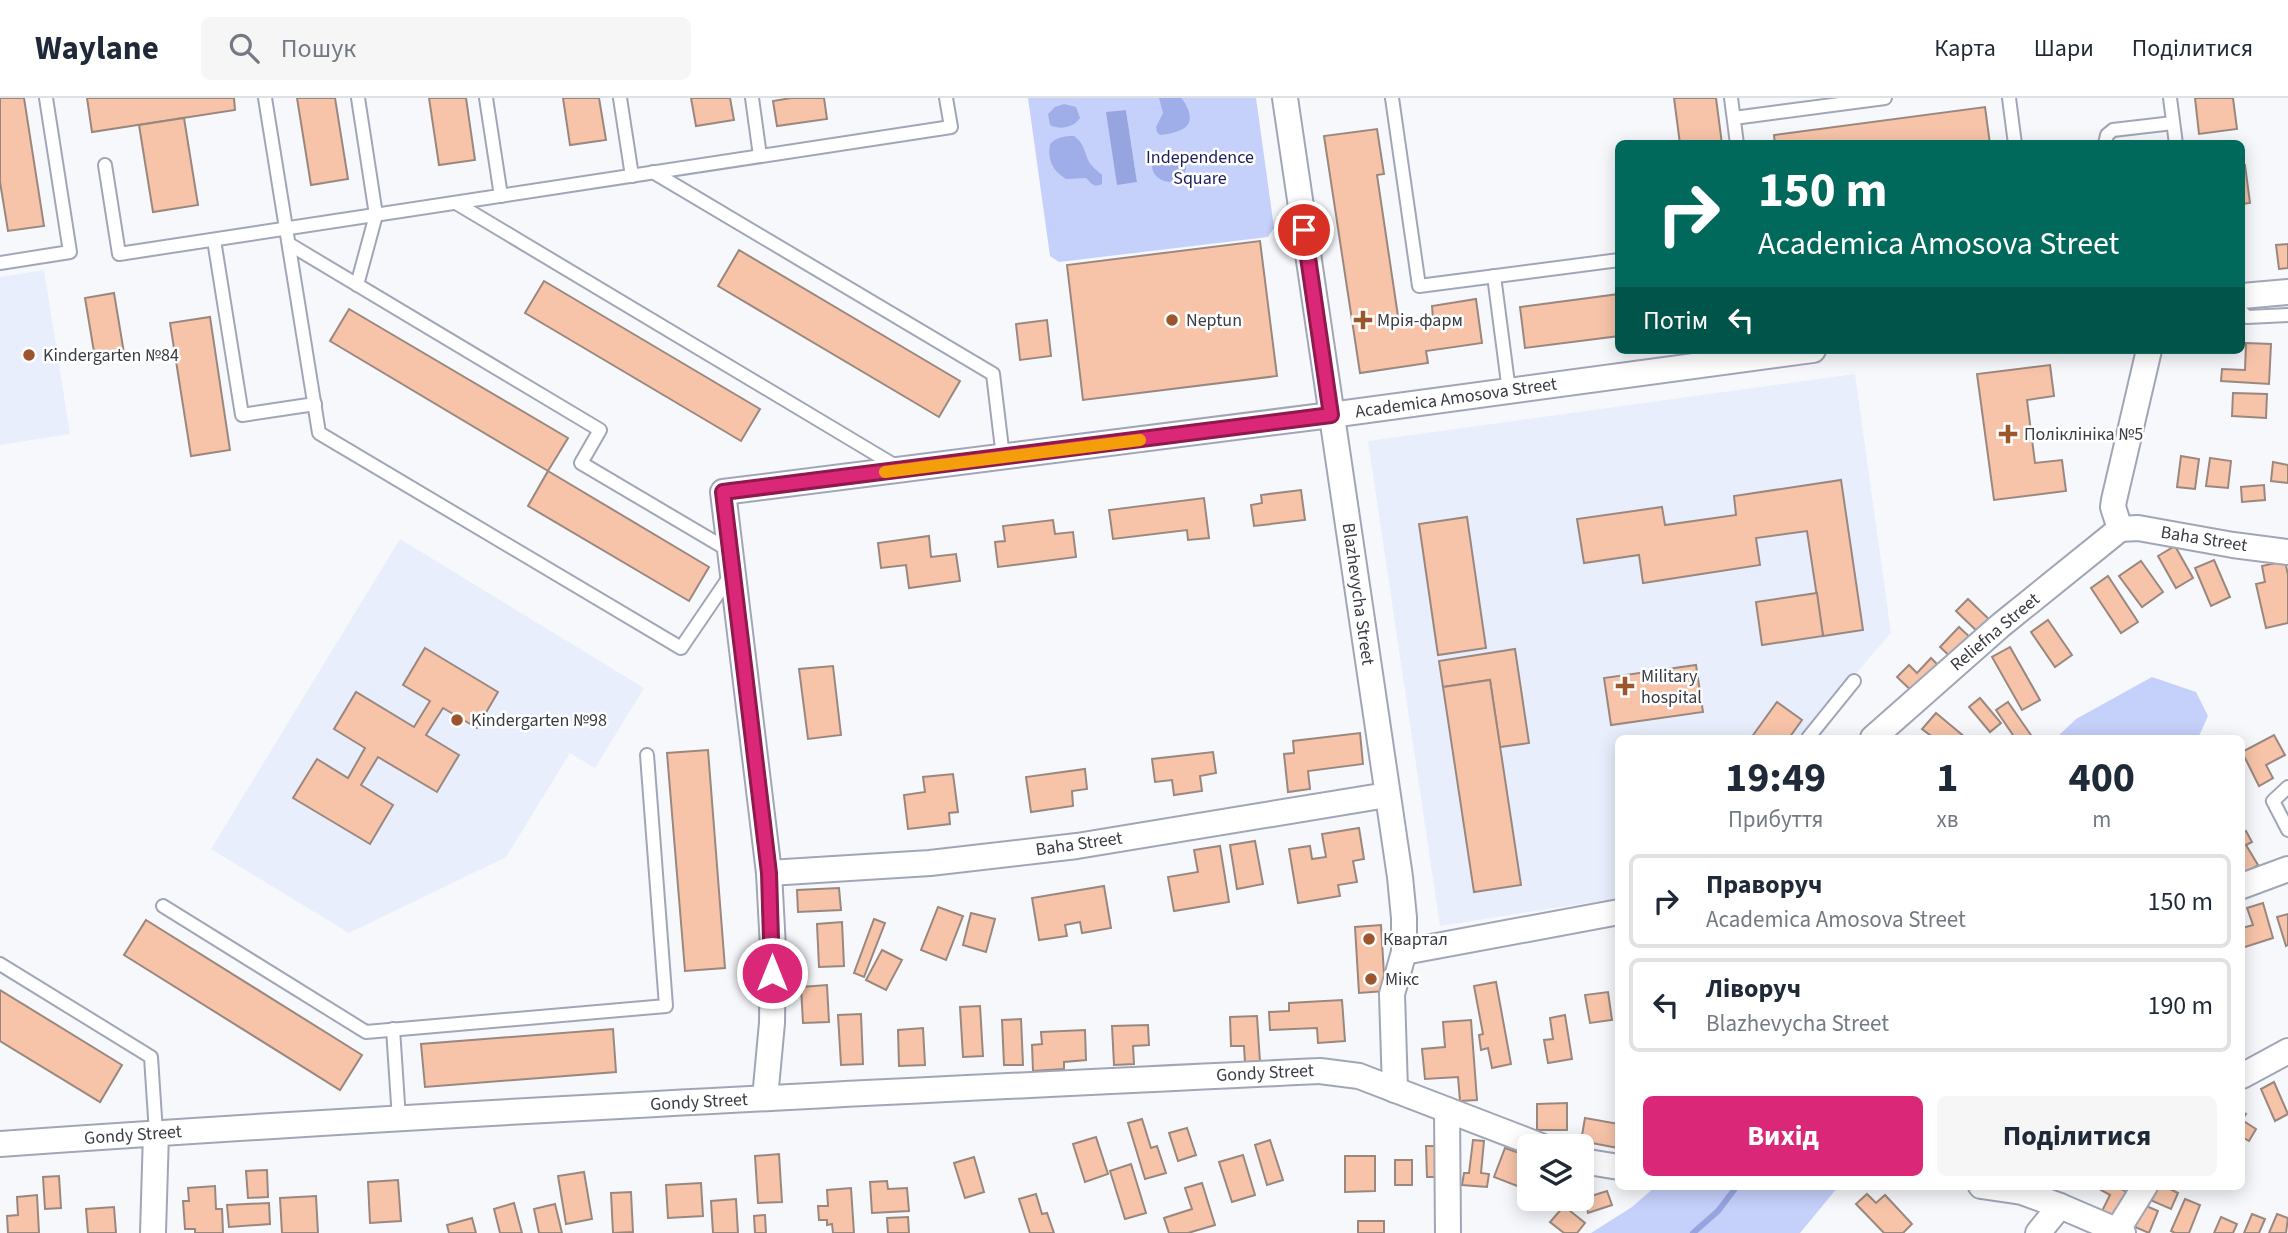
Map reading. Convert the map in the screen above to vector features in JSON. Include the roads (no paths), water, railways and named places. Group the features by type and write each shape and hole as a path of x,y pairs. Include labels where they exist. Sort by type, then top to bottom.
{"street":[{"name":"Blazhevycha Street","path":"1285,98 1404,918 1404,952 1391,994 1395,1090"},
{"path":"2245,296 2288,292"},
{"name":"Academica Amosova Street","path":"731,562 723,492 1331,415 1783,354"},
{"path":"2120,530 2113,507 2114,500 2148,354"},
{"name":"Baha Street","path":"2120,530 2138,528 2288,552"},
{"name":"Reliefna Street","path":"1877,735 2001,625 2120,530"},
{"path":"731,562 769,873 773,948 772,1023 765,1098"},
{"name":"Baha Street","path":"769,873 930,863 1077,846 1387,795"},
{"path":"2245,885 2288,869"},
{"path":"1404,952 1615,913"},
{"path":"2245,1074 2288,1051"},
{"name":"Gondy Street","path":"0,1144 765,1098 1320,1070 1359,1076 1395,1090"},
{"path":"1395,1090 1517,1137"},
{"path":"1447,1110 1448,1233"},
{"path":"153,1233 156,1133"},
{"path":"1594,1163 1615,1166"},
{"path":"2025,1190 2120,1232 2143,1190"},
{"path":"2038,1233 2060,1206"}],"lane":[{"path":"0,263 70,253 46,98"},
{"path":"265,98 319,433 681,648 731,562 581,463 600,430 289,244"},
{"path":"357,285 376,215 358,98"},
{"path":"486,98 501,196"},
{"path":"620,98 632,176"},
{"path":"751,98 760,156"},
{"path":"105,165 119,254 950,127 946,98"},
{"path":"1392,98 1419,286 1615,261"},
{"path":"1731,98 1737,140"},
{"path":"1734,118 1885,98"},
{"path":"2010,98 2015,140"},
{"path":"2169,98 2175,140"},
{"path":"2106,140 2107,135 2113,131 2173,122"},
{"path":"653,173 993,374 1003,457"},
{"path":"456,202 902,470"},
{"path":"214,240 242,415 315,404"},
{"path":"1494,276 1509,391"},
{"path":"2245,315 2288,315"},
{"path":"1810,735 1854,681"},
{"path":"163,906 366,1032 666,1006 647,755"},
{"path":"2288,787 2273,801 2288,831"},
{"path":"0,964 151,1057 156,1133"},
{"path":"393,1029 398,1119"}],"waterway":[{"path":"1693,1233 1718,1211 1734,1190"}],"place":[{"name":"Neptun","path":"1172,320"},
{"name":"Мрія-фарм","path":"1363,320"},
{"name":"Kindergarten №84","path":"29,355"},
{"name":"Поліклініка №5","path":"2008,434"},
{"name":"Military hospital","path":"1625,686"},
{"name":"Kindergarten №98","path":"457,720"},
{"name":"Квартал","path":"1369,939"},
{"name":"Мікс","path":"1371,979"}],"park label":[{"name":"Independence Square","path":"1200,167"}]}
